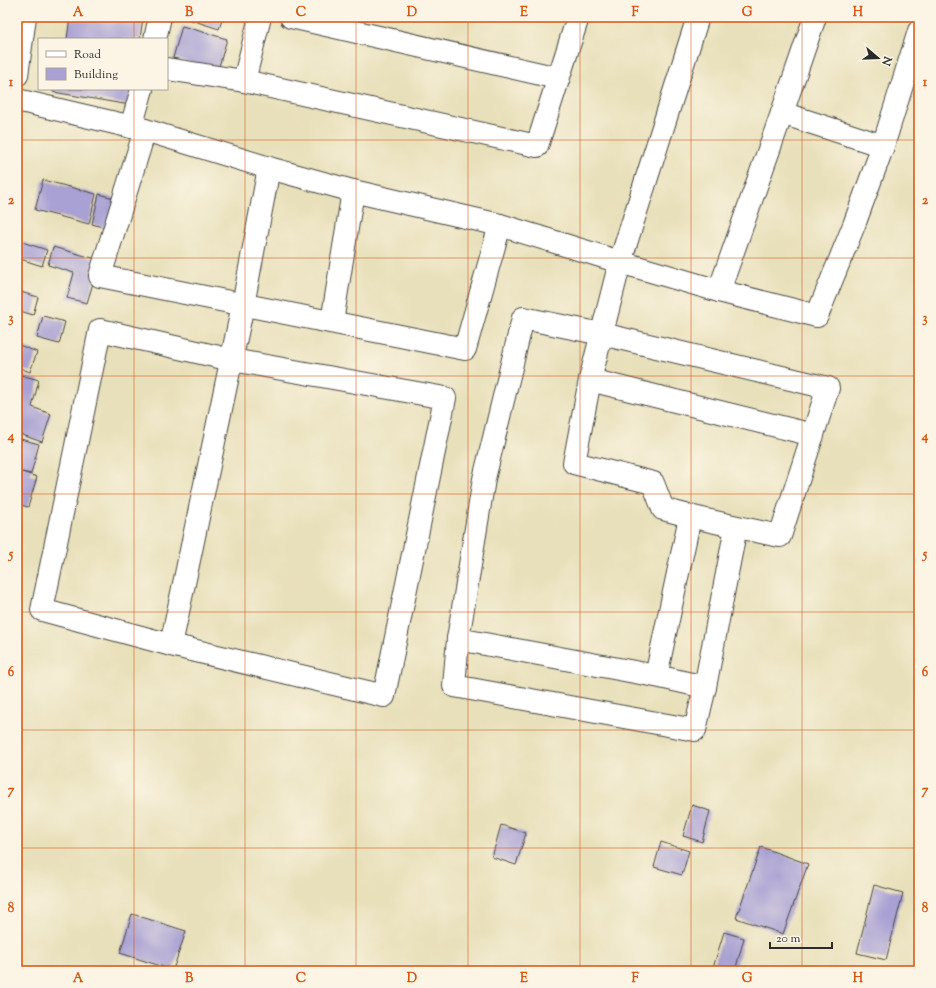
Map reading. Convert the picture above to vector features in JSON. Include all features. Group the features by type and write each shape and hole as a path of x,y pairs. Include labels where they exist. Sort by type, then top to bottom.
{"street":[{"path":"17,76 25,17"},
{"path":"154,38 160,17"},
{"path":"244,80 260,17"},
{"path":"291,17 558,78"},
{"path":"168,69 244,80 537,146 578,17"},
{"path":"698,17 620,262 602,334 590,380 574,464 653,483 663,510 690,517 736,526 780,536 828,388 602,334 523,318 484,479 458,639 454,686 695,730 705,687 736,526"},
{"path":"720,291 815,17"},
{"path":"17,100 138,128 269,168 354,191 500,225 720,291 817,316 854,225 883,146 919,31"},
{"path":"142,90 138,128 100,276 465,349 500,225"},
{"path":"782,113 883,146"},
{"path":"171,645 232,360 269,168"},
{"path":"332,322 354,191"},
{"path":"100,330 232,360 445,398 384,696 171,645 42,610 100,330"},
{"path":"590,380 813,435"},
{"path":"656,676 690,517"},
{"path":"458,639 656,676 705,687"}],"building":[{"path":"70,17 143,17 140,38 67,38"},
{"path":"188,17 223,17 219,29 188,19"},
{"path":"182,26 227,39 218,70 173,58"},
{"path":"53,90 132,90 130,105 53,92"},
{"path":"43,180 96,194 89,224 35,210"},
{"path":"99,194 117,199 109,229 92,224"},
{"path":"19,241 47,250 42,266 17,258"},
{"path":"53,247 100,260 87,303 67,298 74,273 48,265"},
{"path":"17,291 38,297 33,315 17,310"},
{"path":"43,316 65,322 59,344 37,338"},
{"path":"19,345 37,352 30,372 17,367 17,351"},
{"path":"17,374 39,380 32,407 51,414 42,442 17,433 17,416 21,404 17,403"},
{"path":"17,438 39,444 31,474 22,472 37,477 28,507 17,504"},
{"path":"692,805 710,811 702,842 683,836"},
{"path":"501,825 526,833 516,865 492,857"},
{"path":"661,842 689,851 682,875 654,867"},
{"path":"761,847 808,864 783,934 736,918"},
{"path":"874,885 903,893 886,960 857,953"},
{"path":"132,914 186,931 173,970 120,953"},
{"path":"724,932 744,938 735,971 712,971"}]}
